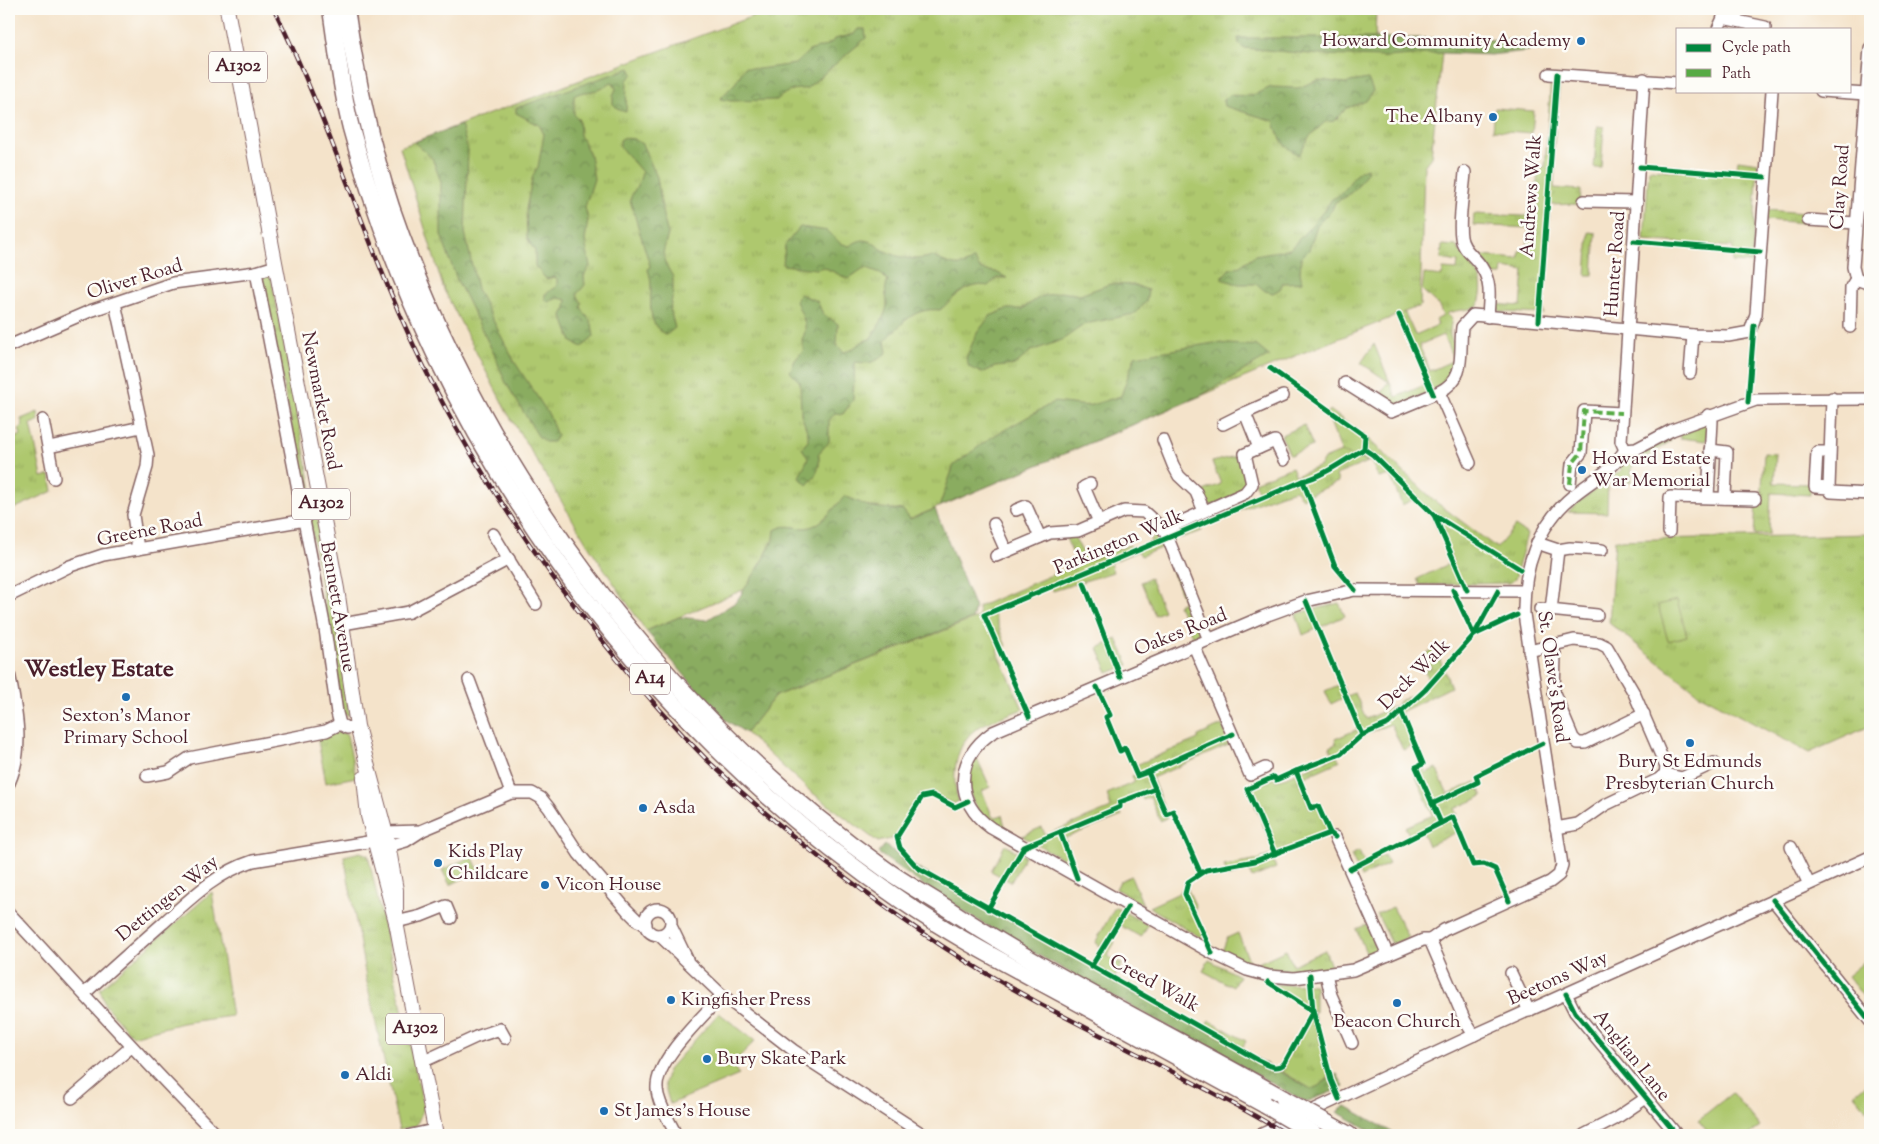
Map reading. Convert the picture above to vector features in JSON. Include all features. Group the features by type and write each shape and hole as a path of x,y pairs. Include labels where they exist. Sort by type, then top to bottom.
{"highway":[{"name":"A14","path":"331,9 345,100 354,137 380,222 406,291 432,348 477,434 526,514 592,606 653,682 692,723 801,825 903,901 984,952 1265,1105 1320,1131 1349,1135"},
{"name":"A14","path":"346,9 362,98 391,206 419,281 450,353 535,498 588,574 665,673 721,732 784,791 886,871 986,935 1284,1099 1320,1131"}],"main road":[{"name":"Newmarket Road","path":"227,9 343,624 357,726 389,846 396,890 396,922"},
{"name":"Newmarket Road","path":"361,743 368,816 396,922 435,1133"}],"street":[{"path":"1721,19 1765,28"},
{"name":"Clay Road","path":"1850,327 1851,287 1856,279 1853,267 1870,55"},
{"path":"1549,74 1644,79 1676,83"},
{"name":"Hunter Road","path":"1625,450 1621,441 1622,414 1638,202 1644,79"},
{"path":"1345,383 1391,412 1439,392 1454,382 1459,374 1462,327 1473,316 1693,335 1743,335 1750,332 1754,326 1756,314 1772,92"},
{"path":"1836,92 1866,94"},
{"path":"1465,172 1461,237 1465,248 1482,267 1486,277 1490,290 1488,317"},
{"path":"1584,200 1638,202"},
{"path":"1808,220 1856,223"},
{"name":"Oliver Road","path":"9,346 44,330 173,283 256,272 276,266"},
{"name":"Bennett Avenue","path":"256,272 305,520 325,629 336,713 340,724"},
{"path":"1856,279 1870,284"},
{"path":"115,303 148,455 147,467 133,515 138,549"},
{"path":"1690,373 1693,335"},
{"path":"1439,392 1470,463"},
{"path":"1223,424 1283,396"},
{"path":"1832,398 1829,452 1830,492 1870,494"},
{"path":"1625,450 1636,449 1672,430 1708,415 1756,400 1870,399"},
{"path":"1570,484 1572,464 1581,453 1584,411 1622,414"},
{"path":"1245,413 1259,448 1275,441 1284,460"},
{"path":"1708,415 1712,421 1708,497"},
{"path":"43,420 54,478"},
{"path":"49,448 141,427"},
{"path":"1163,440 1173,465 1180,476 1196,492 1204,511"},
{"name":"Parkington Walk","path":"1165,531 1245,493 1252,484 1245,454 1259,448"},
{"name":"St. Olave's Road","path":"1430,940 1444,930 1555,879 1562,865 1529,651 1524,591 1530,561 1537,542 1559,510 1572,496 1616,464 1625,450"},
{"path":"1710,450 1727,452 1725,498"},
{"path":"1090,484 1084,487 1099,522"},
{"path":"1670,532 1670,497 1755,499"},
{"path":"1016,510 1026,506 1040,537"},
{"path":"994,524 1001,554 1040,537 1078,531 1124,511 1137,510 1150,516 1165,531 1209,640"},
{"name":"Greene Road","path":"9,596 70,566 103,556 305,520"},
{"path":"493,534 536,604"},
{"path":"1537,542 1558,550 1570,548 1602,550"},
{"path":"1558,550 1545,610 1597,615"},
{"path":"343,624 409,612 509,559"},
{"name":"Oakes Road","path":"1430,940 1423,940 1353,970 1280,978 1247,970 1161,926 976,818 968,801 963,780 965,765 973,750 993,732 1194,646 1306,601 1355,590 1524,591"},
{"path":"1529,651 1574,640 1604,645 1614,655 1644,714 1666,767 1665,774 1660,779 1605,805 1578,824 1556,828"},
{"path":"1194,646 1250,775 1265,768"},
{"path":"1555,654 1554,693 1557,713 1578,743 1585,743 1644,714"},
{"path":"9,673 19,752 9,783"},
{"path":"469,680 511,793"},
{"path":"147,776 168,772 189,758 326,731 340,724 346,728 357,726"},
{"path":"1665,774 1682,778 1714,763"},
{"path":"423,830 385,832 374,841 382,846 406,841 423,830 511,793 532,793 540,798 580,854 638,921 647,919 656,910 665,911 671,918 671,926 687,961"},
{"path":"1335,837 1388,955"},
{"name":"Dettingen Way","path":"84,993 213,880 235,867 252,861 374,841"},
{"path":"1791,847 1809,884"},
{"name":"Beetons Way","path":"1260,1135 1474,1035 1870,857"},
{"path":"1773,900 1870,1021"},
{"path":"396,922 421,916 446,906 451,918"},
{"path":"9,913 84,993 131,1047 216,1135"},
{"path":"647,919 650,932 659,935 722,995 793,1050 924,1135"},
{"path":"659,935 666,932 671,926"},
{"path":"1430,940 1465,1021 1474,1035"},
{"path":"1511,973 1529,1011"},
{"path":"1326,974 1331,995 1352,1043"},
{"name":"Anglian Lane","path":"1566,994 1575,1012 1677,1135"},
{"path":"676,1135 661,1103 657,1089 661,1067 722,995"},
{"path":"422,1062 476,1037 500,1029 504,1038"},
{"path":"72,1098 89,1090 131,1047"},
{"path":"1584,1135 1615,1119 1646,1098"},
{"path":"410,1135 435,1133"}],"green space":[{"path":"772,9 1376,9 1375,39 1442,53 1431,157 1424,166 1420,306 1402,313 1405,313 1415,335 1438,325 1436,320 1443,316 1439,306 1422,290 1424,274 1442,276 1443,269 1457,270 1458,262 1441,259 1442,245 1456,246 1480,279 1481,295 1478,306 1446,314 1452,318 1450,334 1457,346 1456,358 1453,358 1443,335 1419,345 1430,371 1456,361 1456,373 1432,391 1398,315 1300,354 646,631 588,545 507,412 444,290 400,147"},
{"path":"858,29 865,29 866,38 806,89 791,91 777,100 731,101 720,99 736,82 745,67 759,69 795,64 809,51 828,45 835,39 854,34"},
{"path":"1238,38 1435,38 1546,41 1546,49 1490,55 1442,53 1384,57 1321,55 1243,48 1239,44"},
{"path":"630,68 633,74 627,80 626,112 619,110 613,104 613,95 616,89 613,82 599,90 574,96 574,114 579,120 580,135 590,155 594,179 585,207 588,219 585,241 590,266 584,276 585,285 577,294 582,304 581,307 592,324 594,337 582,347 572,342 562,315 566,308 567,300 558,298 548,302 545,299 545,294 557,286 557,279 555,277 546,279 535,266 535,251 527,238 526,209 533,175 538,167 544,134 539,125 516,113 516,108"},
{"path":"1551,78 1560,78 1552,168 1555,168 1554,188 1581,190 1580,204 1550,205 1543,314 1501,312 1495,304 1521,306 1524,271 1503,268 1502,275 1494,275 1481,256 1519,259 1520,251 1527,249 1529,228 1473,225 1474,214 1525,216 1535,213 1538,166 1545,167"},
{"path":"1368,79 1373,91 1366,101 1347,108 1334,121 1325,122 1309,137 1299,155 1289,149 1282,141 1274,121 1224,106 1223,101 1229,95 1251,96 1271,87 1298,88 1318,80 1345,83"},
{"path":"1495,108 1534,111 1532,133 1493,130"},
{"path":"461,125 468,151 465,232 477,289 514,361 549,415 557,436 553,442 545,442 538,436 506,383 494,354 457,280 441,235 441,182 432,158 414,142"},
{"path":"1597,126 1604,127 1601,168 1594,168"},
{"path":"623,138 634,139 642,144 657,177 668,234 663,253 665,263 673,277 670,309 675,328 666,335 658,329 653,321 648,270 650,266 630,200 642,172 620,147 620,140"},
{"path":"1738,160 1758,163 1752,263 1732,262 1733,247 1644,240 1649,169 1736,175"},
{"path":"1367,168 1367,172 1357,187 1346,197 1335,202 1332,210 1317,225 1309,250 1301,258 1300,272 1302,282 1283,283 1280,289 1273,293 1265,291 1257,284 1238,284 1221,279 1229,269 1240,266 1255,255 1290,249 1332,199 1343,192 1356,174"},
{"path":"1767,210 1804,213 1804,223 1766,220"},
{"path":"800,227 828,231 840,243 849,246 860,240 865,240 896,256 920,259 932,256 953,265 963,265 974,259 981,270 996,272 1007,278 997,278 988,286 981,285 968,288 940,310 923,311 915,314 903,322 885,341 887,352 883,356 872,362 855,362 853,400 843,414 836,413 829,420 829,442 818,454 819,463 817,471 807,485 799,477 808,458 802,448 808,441 808,434 801,414 800,382 790,372 795,360 804,350 802,339 805,325 796,301 800,294 817,301 823,314 838,324 837,346 844,352 870,339 878,327 887,305 885,290 888,281 880,273 865,267 848,279 824,267 816,269 783,265 785,245"},
{"path":"1589,232 1596,233 1593,275 1586,275"},
{"path":"262,276 271,276 338,627 349,715 343,714 312,532"},
{"path":"1110,284 1134,285 1148,290 1146,302 1134,314 1085,324 1062,340 1031,351 1015,365 995,367 982,373 969,367 966,358 977,333 990,316 1007,309 1022,309 1040,297 1060,292 1080,295"},
{"path":"1214,343 1257,346 1269,356 1200,396 939,507 954,465 992,437 1054,402 1088,406 1121,396 1135,356"},
{"path":"1374,344 1396,397 1427,384 1431,392 1393,409 1376,401 1389,382 1361,363"},
{"path":"1330,410 1368,439 1436,502 1497,548 1515,526 1527,534 1515,579 1510,583 1420,585 1417,579 1453,562 1432,517 1414,499 1402,505 1390,475 1379,478 1371,462 1342,453 1327,414"},
{"path":"38,412 39,421 31,424 42,477 50,475 53,491 9,511 9,441 21,435 19,429 23,426 21,419"},
{"path":"1703,422 1708,425 1706,441 1680,438 1679,433"},
{"path":"1304,425 1313,446 1290,455 1281,435"},
{"path":"1669,437 1671,441 1632,466 1631,482 1617,481 1608,483 1607,513 1568,512 1622,470 1619,467 1644,449"},
{"path":"1341,452 1368,462 1336,475 1338,482 1302,498 1295,490 1281,494 1200,525 1202,531 1180,538 1176,528 1259,493 1254,482 1292,467 1296,476 1320,466 1324,459"},
{"path":"1764,453 1776,454 1774,483 1810,484 1810,495 1771,493 1769,534 1754,535 1756,504 1761,504"},
{"path":"1239,455 1248,482 1242,491 1211,506 1201,492 1221,484 1212,462"},
{"path":"845,496 870,507 903,510 910,519 935,509 975,608 972,619 775,696 746,733 721,717 646,631 679,617 707,620 736,602 762,562 774,538 775,530 785,526 808,528 813,526 826,517"},
{"path":"1164,533 1202,632 1193,638 1178,605 1184,602 1163,547 1141,556 1138,551 1110,563 1113,572 1053,591 1051,587 993,612 1006,646 997,650 1023,709 987,723 969,735 963,743 956,762 955,783 959,801 953,804 932,794 921,796 895,838 878,842 810,791 746,733 775,696 979,617 978,607 1077,564 1066,538 1074,536 1087,561 1129,545 1134,549 1151,543 1150,539"},
{"path":"1870,534 1870,726 1809,753 1699,694 1609,623 1615,540"},
{"path":"1150,578 1164,611 1155,615 1141,582"},
{"path":"1677,600 1687,636 1668,641 1658,605"},
{"path":"1339,603 1345,616 1303,635 1296,614"},
{"path":"1117,639 1129,665 1108,673 1098,648"},
{"path":"1436,650 1451,687 1401,712 1414,745 1403,750 1391,724 1358,737 1341,752 1333,755 1329,747 1336,744 1335,739 1358,729 1345,697 1331,704 1325,691 1341,684 1347,696 1355,693 1366,719 1397,705 1399,701 1417,693 1429,683 1425,671 1431,668 1426,654"},
{"path":"1222,725 1231,744 1152,778 1168,817 1160,821 1150,797 1143,800 1141,794 1121,803 1119,808 1122,816 1065,838 1072,864 1022,836 1042,827 1045,835 1111,808 1107,794 1135,782 1132,776 1139,773 1136,765 1198,739 1198,736"},
{"path":"340,732 347,735 356,777 326,783 317,736"},
{"path":"976,756 990,787 982,791 993,818 1002,815 1006,830 985,817 973,800 969,780"},
{"path":"1337,756 1340,761 1300,779 1297,774 1310,808 1318,806 1329,829 1275,853 1248,789 1274,778 1276,781"},
{"path":"1422,764 1426,773 1436,768 1448,794 1476,782 1483,796 1454,809 1457,814 1454,816 1461,830 1428,846 1422,831 1410,836 1405,827 1433,815 1412,768"},
{"path":"885,845 910,864 1311,1089 1337,1074 1344,1087 1306,1102 1016,943 941,898 878,853"},
{"path":"1005,845 1025,856 1011,882 991,871"},
{"path":"1359,851 1364,863 1384,855 1389,864 1361,877 1351,855"},
{"path":"360,852 368,855 424,1108 416,1126 399,1130 366,978 344,856"},
{"path":"1271,855 1276,868 1252,878 1248,869 1228,877 1224,866 1254,861"},
{"path":"472,856 479,871 450,885 442,870"},
{"path":"1131,876 1143,905 1116,889 1120,881"},
{"path":"1186,886 1196,907 1194,909 1205,940 1149,907 1177,894"},
{"path":"212,892 232,1016 182,1023 132,1036 105,1005 100,989"},
{"path":"1115,907 1148,925 1141,937 1117,924 1109,938 1115,942 1107,956 1122,964 1114,979 1091,966 1102,947 1095,943"},
{"path":"1393,907 1408,938 1392,944 1377,914"},
{"path":"1366,925 1377,950 1367,955 1356,929"},
{"path":"1238,933 1249,961 1256,964 1286,950 1293,965 1325,950 1332,969 1303,971 1276,969 1248,963 1222,952 1227,938"},
{"path":"1870,957 1870,1005 1847,976"},
{"path":"1209,960 1239,976 1233,987 1203,971"},
{"path":"1274,984 1315,985 1315,1012 1273,986"},
{"path":"1313,1012 1329,1077 1320,1087 1311,1089 1281,1071"},
{"name":"Bury Skate Park","path":"719,1013 755,1041 732,1064 739,1075 670,1104 664,1084 668,1070"},
{"path":"1209,1020 1246,1041 1241,1050 1203,1029"},
{"path":"1870,1081 1870,1113 1854,1094"},
{"path":"1732,1093 1760,1127 1749,1135 1710,1135 1698,1120"},
{"path":"1346,1106 1397,1135 1378,1135 1337,1112"}],"railway":[{"path":"274,9 334,147 408,334 449,415 490,484 558,584 668,719 734,786 791,835 850,881 942,946 1070,1020 1202,1087 1288,1135"}],"marked path":[{"path":"1570,484 1572,464 1581,453 1584,411 1622,413"}],"cycle path":[{"name":"Andrews Walk","path":"1539,321 1557,74"},
{"path":"1640,167 1765,177"},
{"path":"1634,241 1760,252"},
{"path":"1399,315 1433,394"},
{"path":"1748,402 1754,326"},
{"path":"1270,368 1365,436 1364,449 1373,455 1434,515 1467,590"},
{"path":"1029,717 984,615 1311,479 1364,449"},
{"path":"1303,481 1335,566 1355,590"},
{"path":"1434,515 1520,569"},
{"path":"1084,583 1120,677"},
{"path":"1453,590 1474,635 1517,615"},
{"name":"Deck Walk","path":"1296,771 1341,754 1362,735 1388,724 1425,690 1474,635 1498,591"},
{"path":"1306,601 1362,735"},
{"path":"1097,687 1110,715 1106,717 1120,751 1125,748 1137,776 1148,772 1166,814 1173,811 1200,872"},
{"name":"Deck Walk","path":"1401,711 1423,764 1416,767 1441,823"},
{"path":"1148,772 1233,734"},
{"path":"1432,804 1478,782 1476,776 1543,743"},
{"path":"1275,854 1247,789 1274,777 1276,780 1296,771 1311,808 1318,806 1330,833 1335,837"},
{"path":"1077,878 1060,832 1120,807 1120,802 1155,789"},
{"name":"Creed Walk","path":"968,801 955,807 932,795 922,797 897,837 900,848 918,868 1258,1060 1277,1067 1284,1064 1313,1011 1268,982"},
{"path":"1350,869 1453,817 1473,865 1484,864 1495,869 1509,901"},
{"path":"988,909 1024,847 1060,832"},
{"path":"1212,953 1185,894 1188,882 1206,870 1255,861 1330,833"},
{"path":"1773,900 1870,1021"},
{"path":"1091,967 1128,907"},
{"path":"1310,975 1313,1011 1331,1080 1339,1099"},
{"path":"1566,994 1575,1012 1677,1135"}],"place":[{"name":"Howard Community Academy","path":"1581,41"},
{"name":"The Albany","path":"1493,117"},
{"name":"Howard Estate War Memorial","path":"1582,470"},
{"name":"Sexton's Manor Primary School","path":"126,697"},
{"name":"Bury St Edmunds Presbyterian Church","path":"1690,743"},
{"name":"Asda","path":"643,808"},
{"name":"Kids Play Childcare","path":"438,863"},
{"name":"Vicon House","path":"545,885"},
{"name":"Kingfisher Press","path":"671,1000"},
{"name":"Beacon Church","path":"1397,1003"},
{"name":"Bury Skate Park","path":"707,1059"},
{"name":"Aldi","path":"345,1075"},
{"name":"St James's House","path":"604,1111"}],"district":[{"name":"Westley Estate","path":"99,670"}]}
